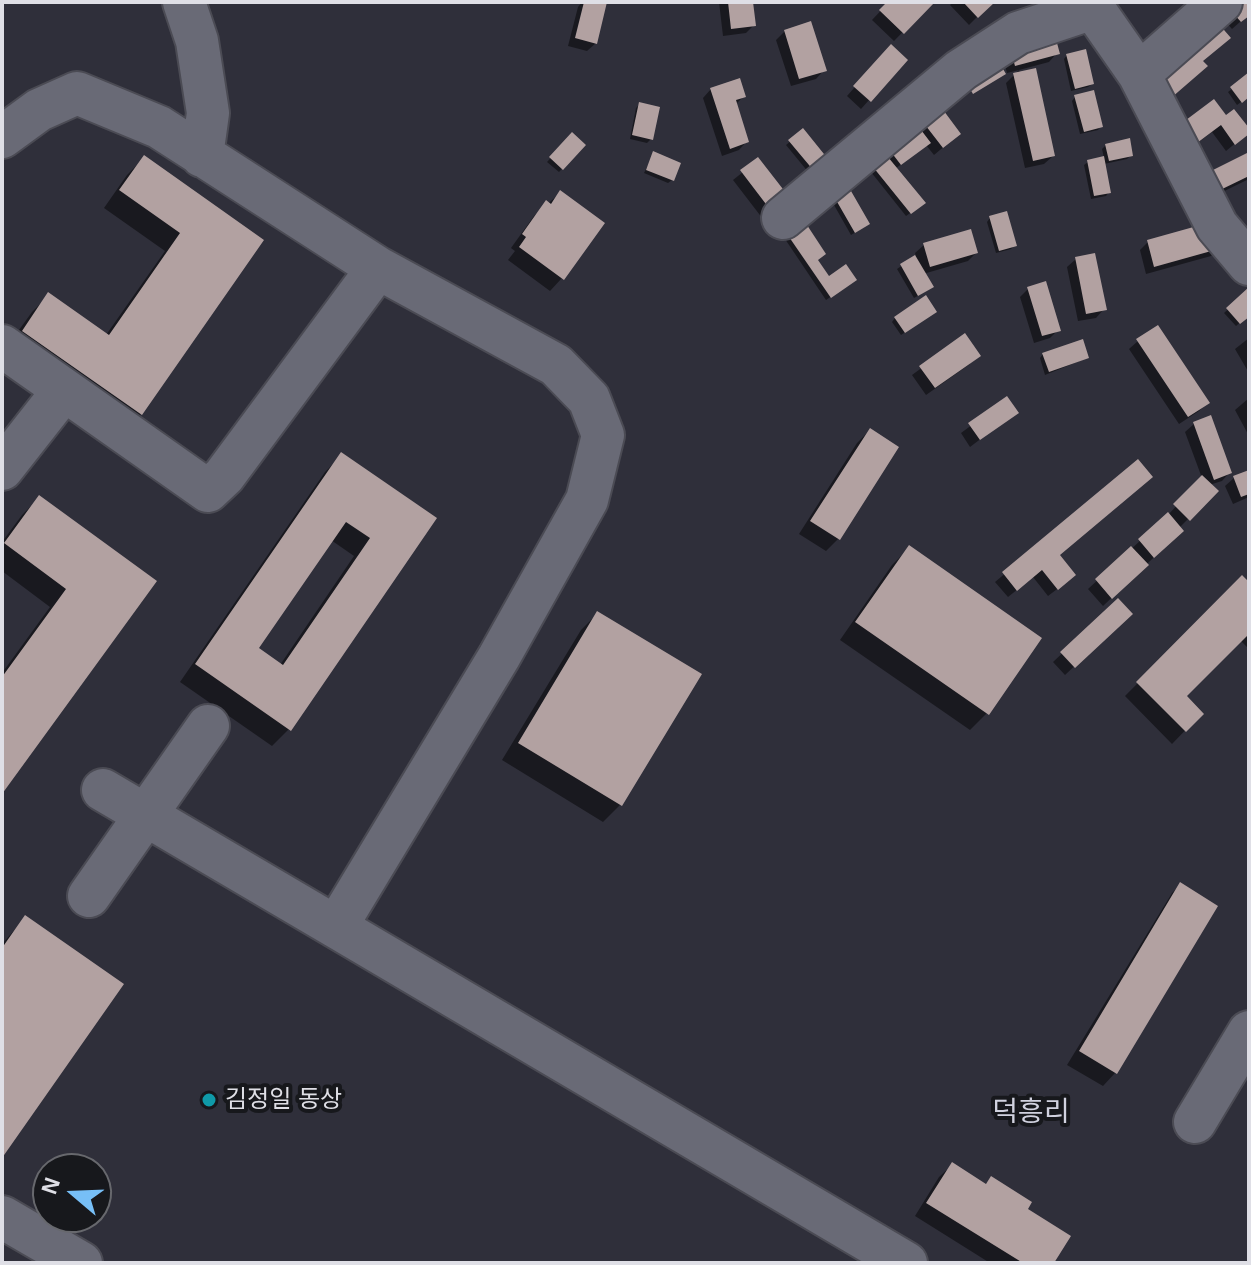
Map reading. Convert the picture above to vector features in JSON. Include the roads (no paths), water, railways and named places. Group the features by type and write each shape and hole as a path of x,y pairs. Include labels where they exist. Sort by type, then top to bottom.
{"street":[{"path":"184,2 197,41 208,113 202,156"},
{"path":"1139,74 1221,2"},
{"path":"783,218 961,70 1018,33 1089,5 1139,74 1217,226 1245,249"},
{"path":"2,137 39,110 77,93 159,127 378,268 556,365 589,399 603,435 587,500 499,657 336,927"},
{"path":"2,346 208,491 224,476 378,268"},
{"path":"2,469 64,390"},
{"path":"89,896 208,726"},
{"path":"103,790 906,1263"},
{"path":"1195,1122 1249,1032"},
{"path":"2,1218 81,1263"}],"place":[{"name":"김정일 동상","path":"209,1100"}],"district":[{"name":"덕흥리","path":"1031,1113"}]}
